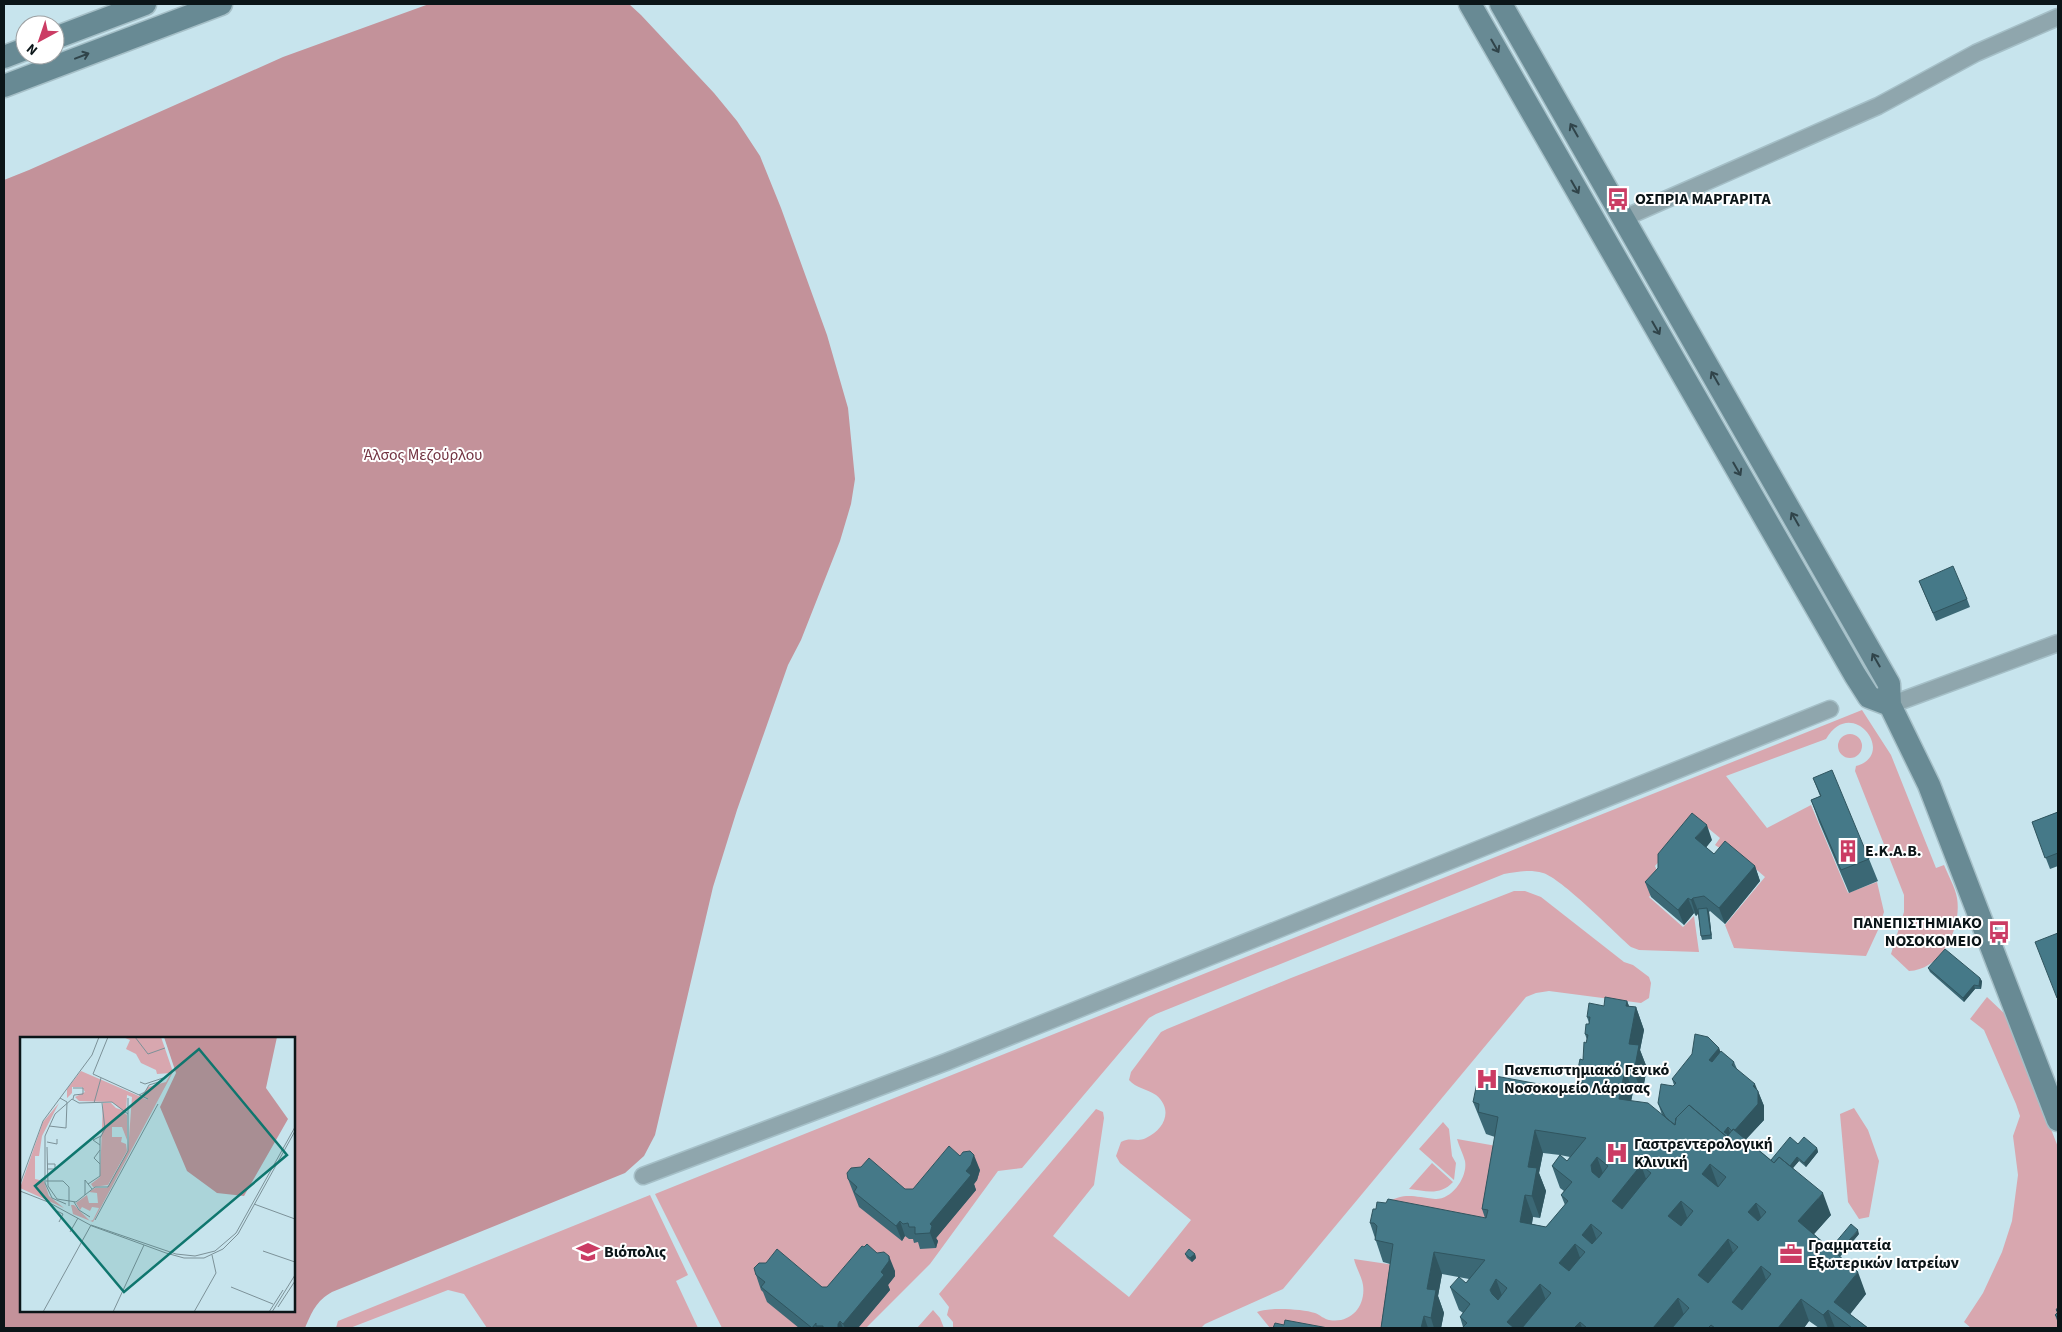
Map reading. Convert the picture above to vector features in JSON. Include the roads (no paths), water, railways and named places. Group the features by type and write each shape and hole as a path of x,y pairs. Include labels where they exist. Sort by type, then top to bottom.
{"street":[{"path":"65,34 145,4"},
{"path":"4,86 221,4"},
{"path":"1470,4 1869,697 1890,705 2058,644"},
{"path":"1501,4 1889,684 1890,705 1929,785 2058,1120"},
{"path":"1624,218 1878,106 1976,53 2058,17"},
{"path":"643,1176 946,1062 1830,709"}],"place":[{"name":"ΟΣΠΡΙΑ ΜΑΡΓΑΡΙΤΑ","path":"1618,199"},
{"name":"E.K.A.B.","path":"1848,851"},
{"name":"ΠΑΝΕΠΙΣΤΗΜΙΑΚΟ ΝΟΣΟΚΟΜΕΙΟ","path":"1999,932"},
{"name":"Πανεπιστημιακό Γενικό Νοσοκομείο Λάρισας","path":"1487,1079"},
{"name":"Γαστρεντερολογική Κλινική","path":"1617,1153"},
{"name":"Βιόπολις","path":"588,1252"},
{"name":"Γραμματεία Εξωτερικών Ιατρείων","path":"1791,1254"}],"park label":[{"name":"Άλσος Μεζούρλου","path":"423,455"}]}
